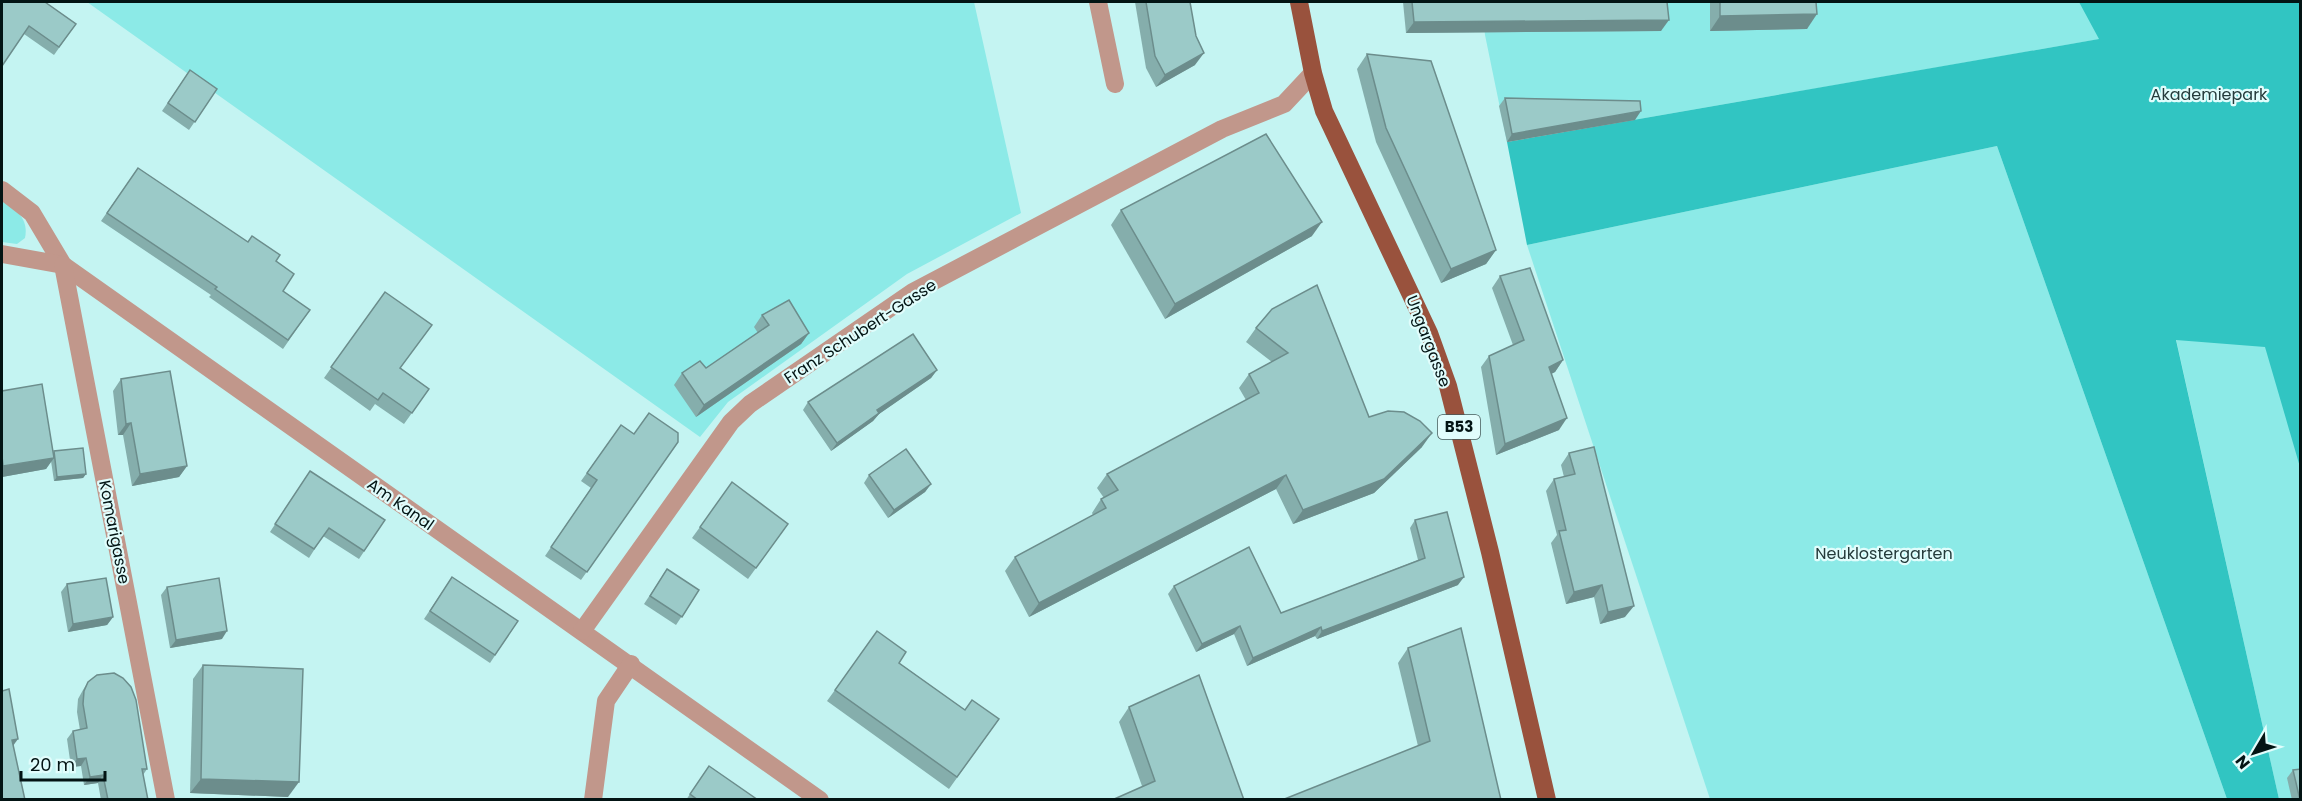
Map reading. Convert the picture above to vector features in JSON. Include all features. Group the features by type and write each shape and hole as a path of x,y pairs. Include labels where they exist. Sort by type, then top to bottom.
{"main road":[{"name":"Ungargasse","path":"1299,2 1313,74 1324,111 1429,333 1448,386 1487,540 1547,800"}],"street":[{"path":"1098,2 1115,84"},
{"name":"Franz Schubert-Gasse","path":"582,631 731,422 750,404 914,292 1222,129 1284,104 1313,74"},
{"name":"Am Kanal","path":"2,190 32,213 63,265 631,664 820,800"},
{"path":"2,254 63,265"},
{"name":"Komarigasse","path":"63,265 166,800"},
{"path":"593,800 606,701 631,664"}],"green space":[{"path":"87,2 974,2 1021,213 907,274 728,402 700,437"},
{"name":"Akademiepark","path":"1482,2 2300,2 2300,799 2279,799 2176,339 2100,39 1507,142 1485,35"},
{"path":"2079,2 2300,2 2300,467 2265,347 2176,340 2279,799 2227,799 1997,146 1527,245 1507,142 2099,39"},
{"name":"Neuklostergarten","path":"1997,146 2227,799 1710,799 1527,245"},
{"path":"2,199 20,215 25,225 25,238 17,244 2,242"}],"building":[{"path":"2,2 45,2 76,24 59,47 29,26 2,66"},
{"path":"1146,2 1190,2 1196,36 1204,53 1165,75 1155,56"},
{"path":"1412,2 1667,2 1669,20 1414,22"},
{"path":"1720,2 1816,2 1817,14 1720,16"},
{"path":"1367,54 1431,61 1496,250 1451,269 1386,128"},
{"path":"190,70 217,89 195,122 168,103"},
{"path":"1505,98 1640,101 1641,111 1512,134"},
{"path":"1266,134 1322,222 1175,304 1121,210"},
{"path":"138,168 248,242 252,236 280,255 276,261 294,274 283,291 310,310 288,340 215,289 217,287 107,213"},
{"path":"1530,268 1563,360 1549,367 1567,418 1505,444 1489,356 1524,340 1500,276"},
{"path":"1317,285 1369,417 1388,411 1404,412 1420,421 1432,433 1384,479 1303,510 1286,475 1039,603 1015,557 1106,508 1101,499 1118,490 1107,474 1259,393 1249,374 1288,353 1256,328 1272,309"},
{"path":"385,292 432,325 400,368 429,389 412,413 383,393 378,400 331,367"},
{"path":"789,300 809,333 704,405 682,373 700,361 706,368 769,325 762,315"},
{"path":"913,334 937,370 877,410 879,413 837,443 808,402"},
{"path":"170,371 187,466 140,474 131,423 126,424 121,379"},
{"path":"42,384 54,458 3,466 2,391"},
{"path":"649,413 678,433 678,442 587,572 551,547 597,480 587,473 621,425 634,434"},
{"path":"1594,447 1634,606 1608,612 1602,585 1574,592 1559,531 1566,530 1554,479 1575,474 1569,453"},
{"path":"83,448 86,474 57,477 54,451"},
{"path":"906,449 931,484 894,510 869,475"},
{"path":"310,471 385,520 364,551 329,528 314,549 275,524"},
{"path":"732,482 788,524 756,568 700,527"},
{"path":"1447,512 1464,577 1322,631 1321,627 1253,658 1240,626 1202,644 1174,586 1249,547 1281,613 1425,558 1415,520"},
{"path":"667,569 699,590 682,617 650,596"},
{"path":"452,577 518,621 495,655 430,611"},
{"path":"106,578 113,617 73,624 67,584"},
{"path":"219,578 227,631 176,640 167,587"},
{"path":"1461,628 1501,800 1282,800 1430,741 1408,648"},
{"path":"877,631 906,652 899,663 965,710 972,700 999,719 957,777 835,690"},
{"path":"203,665 303,669 299,782 201,779"},
{"path":"114,673 123,678 131,687 136,700 147,769 142,769 148,800 108,800 103,775 90,777 86,758 77,759 73,731 87,728 83,704 84,691 88,682 97,675"},
{"path":"1199,675 1244,800 1112,800 1155,781 1129,707"},
{"path":"9,689 18,739 12,740 25,800 2,800 2,691"},
{"path":"709,766 758,800 698,800 690,794"},
{"path":"2301,769 2301,800 2300,800 2293,770"}]}
